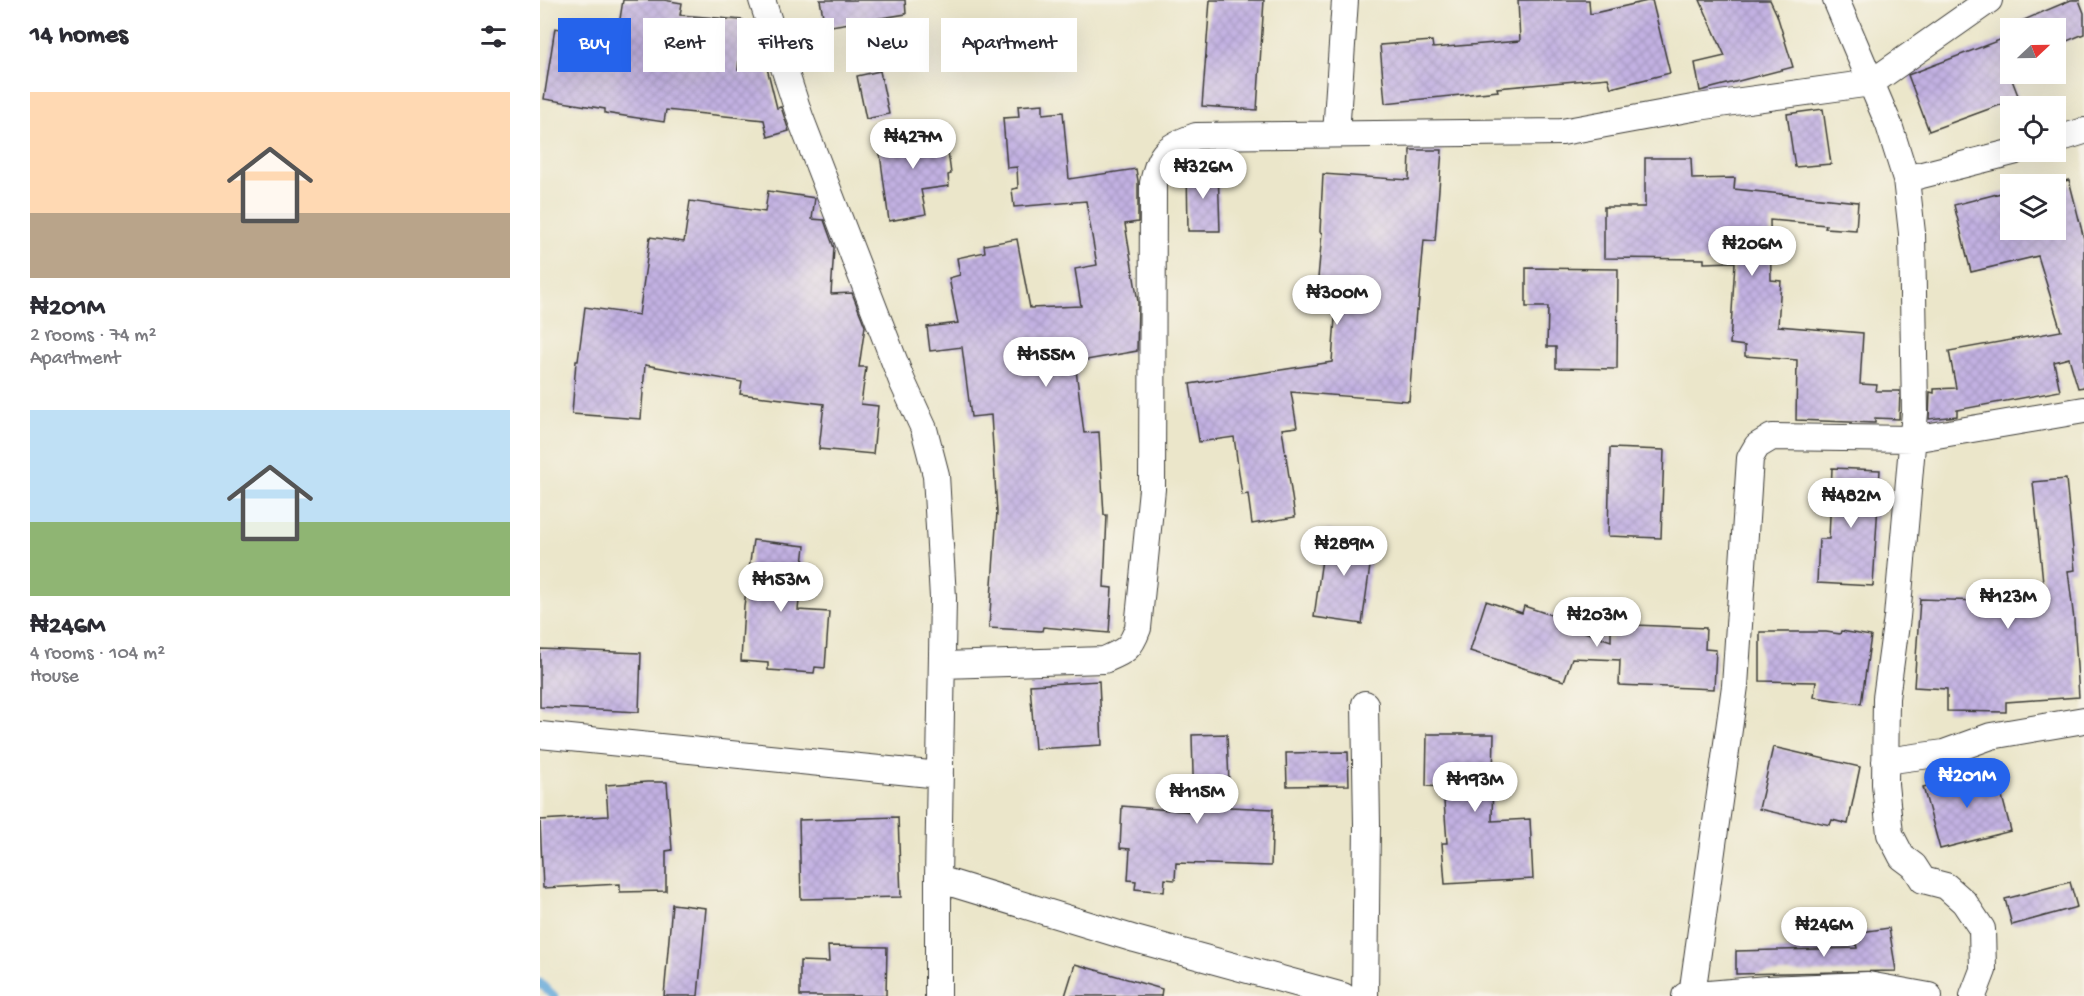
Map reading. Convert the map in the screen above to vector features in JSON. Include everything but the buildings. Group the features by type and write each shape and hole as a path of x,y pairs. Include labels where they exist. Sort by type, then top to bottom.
{"street":[{"path":"762,0 800,117 927,441 936,475 943,598 938,996"},
{"path":"1336,134 1345,0"},
{"path":"1836,0 1889,125 1906,179 1912,233 1915,412 1897,617 1886,698 1885,784 1889,824 1895,846 1902,857 1914,866 1923,880 1946,886 1964,902 1982,929 1983,970 1972,996"},
{"path":"942,665 1104,660 1123,652 1132,645 1138,628 1152,489 1153,183 1158,162 1172,145 1196,136 1562,132 1698,107 1870,83 1989,0"},
{"path":"2066,137 2084,131"},
{"path":"1906,179 2000,155"},
{"path":"1692,995 1735,686 1750,458 1757,446 1772,436 1913,439 2084,410"},
{"path":"1365,704 1367,824 1365,996"},
{"path":"1885,761 1944,753 1991,736 2084,720"},
{"path":"540,735 940,775"},
{"path":"938,879 1091,927 1343,996"},
{"path":"1685,996 1767,989 1868,986 1929,996"}],"waterway":[{"path":"540,983 554,996"}]}
